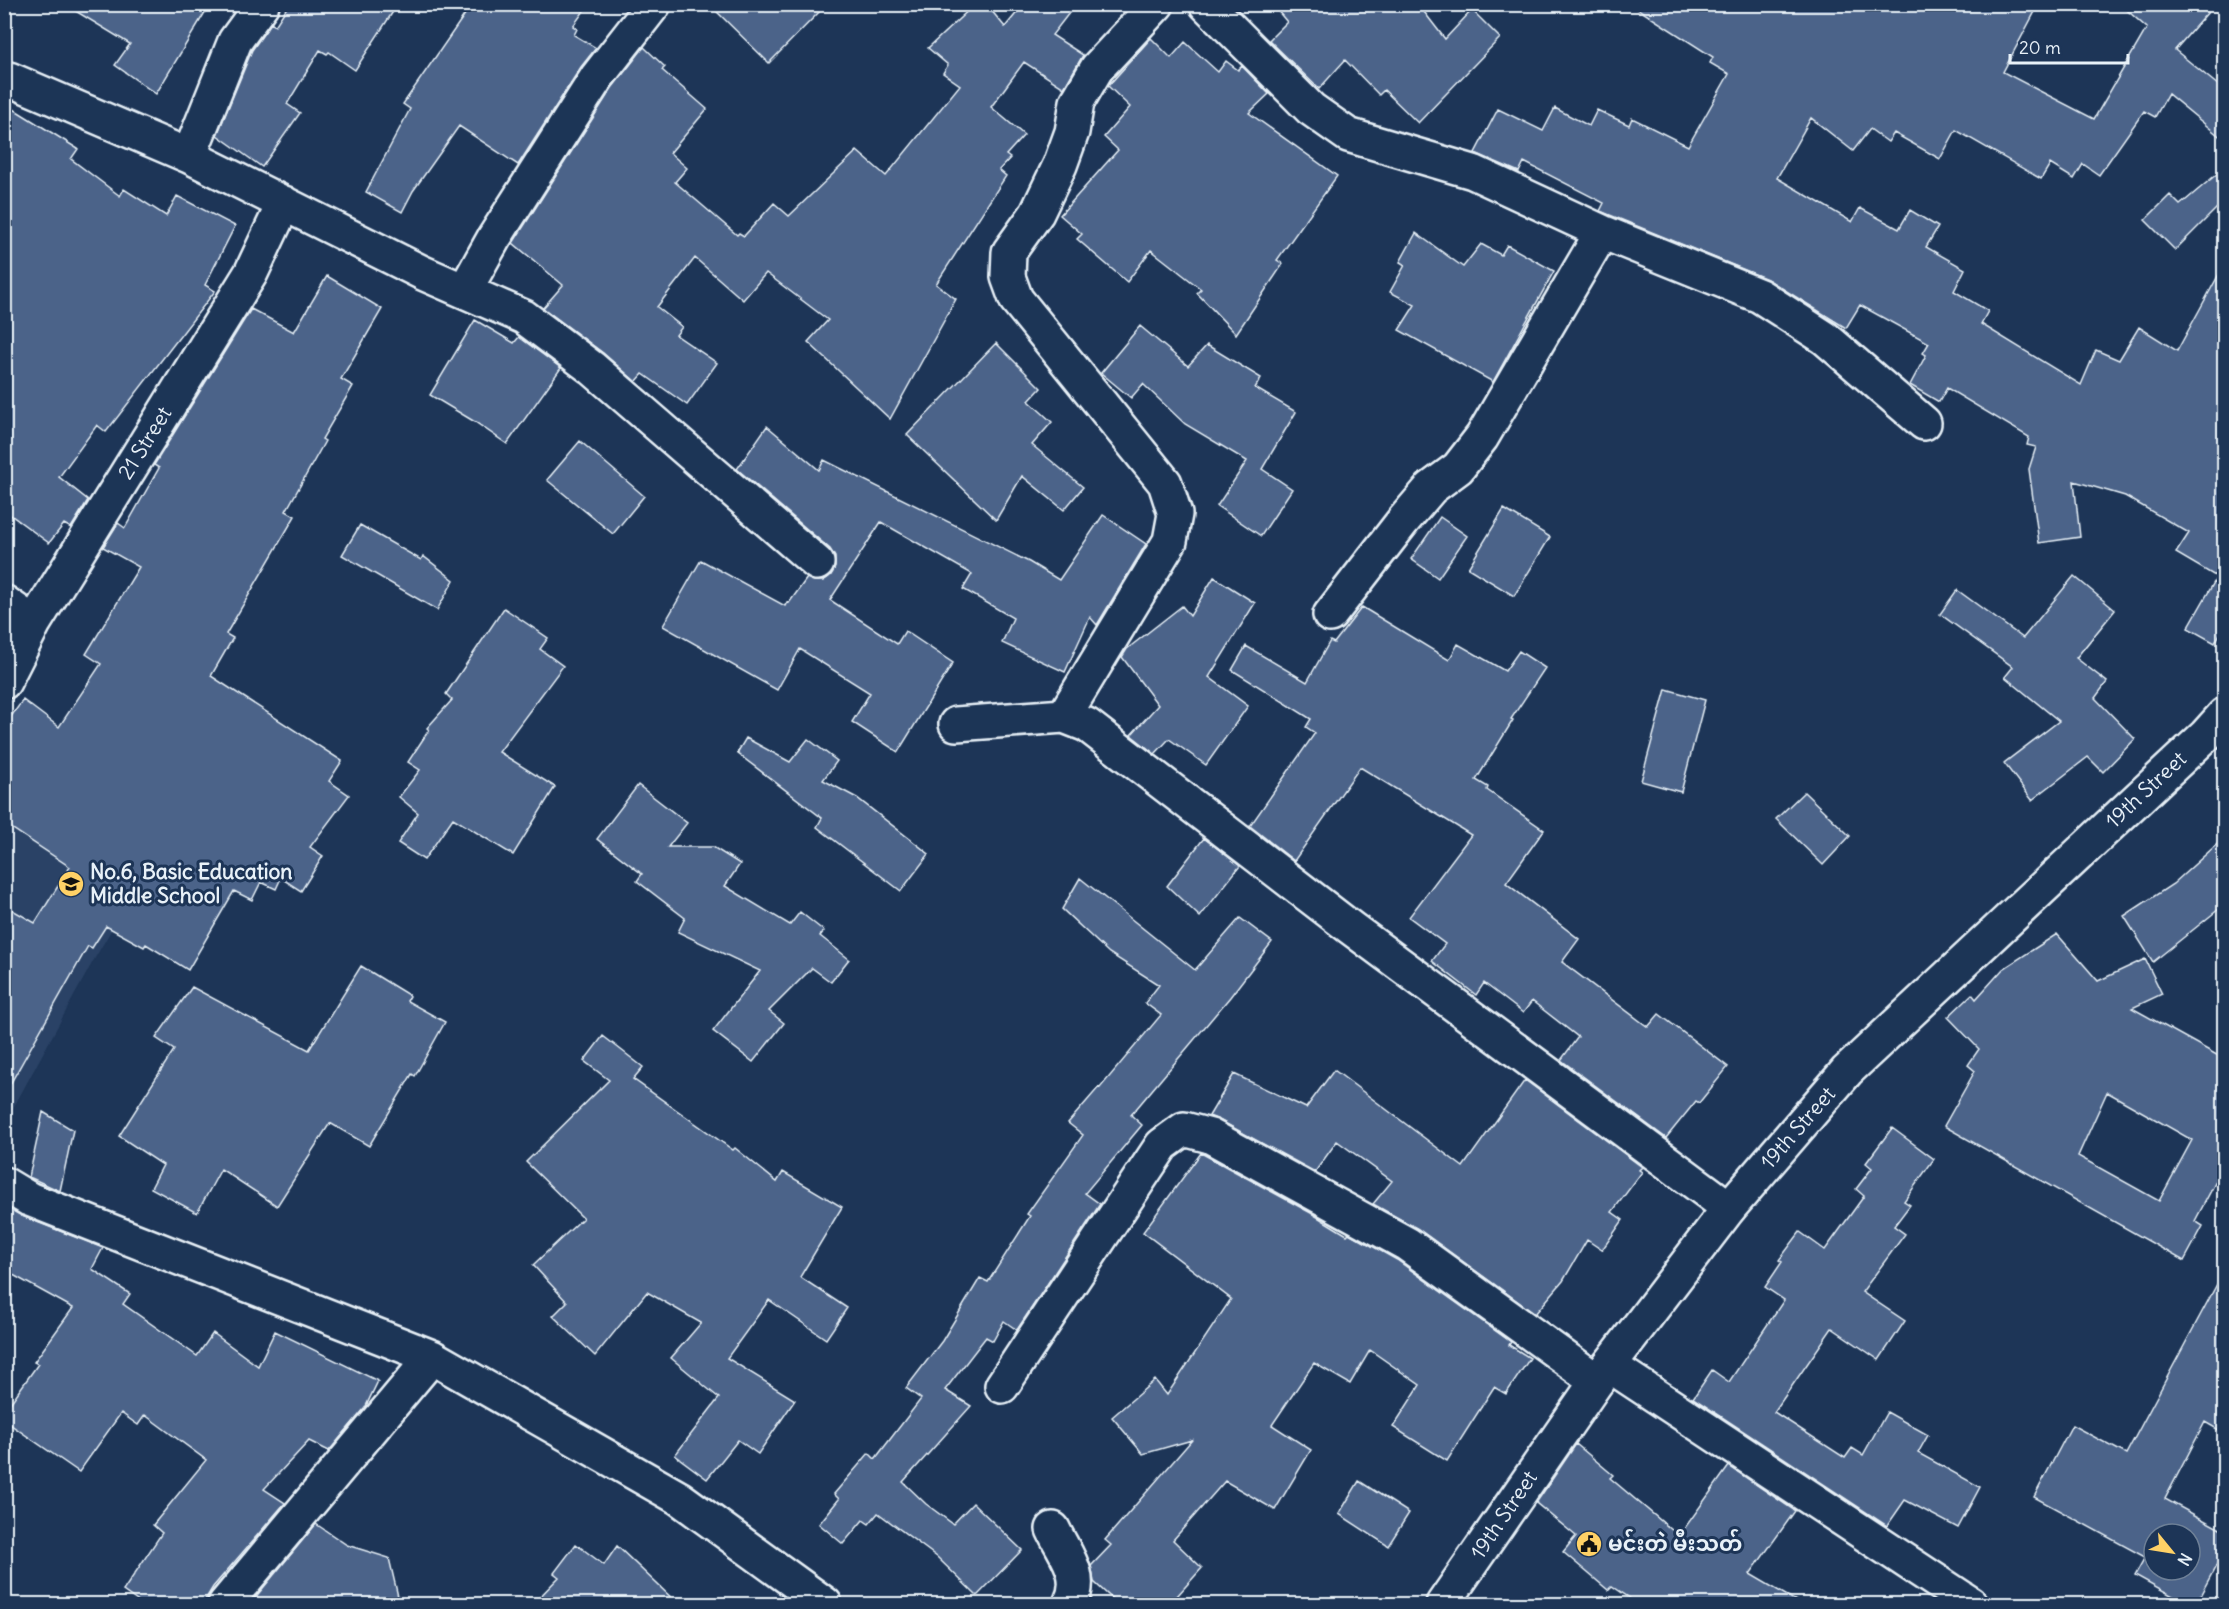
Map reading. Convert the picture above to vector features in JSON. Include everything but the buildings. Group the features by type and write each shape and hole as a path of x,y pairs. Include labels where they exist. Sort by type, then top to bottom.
{"street":[{"path":"189,156 235,41 262,4"},
{"path":"465,290 494,238 597,77 654,4"},
{"path":"1064,716 1170,541 1175,514 1165,483 1016,299 1008,277 1009,252 1037,213 1060,165 1072,132 1077,102 1097,68 1157,4"},
{"path":"1206,4 1311,109 1348,135 1473,172 1602,232 1760,296 1825,338 1924,423"},
{"path":"9,79 189,156 423,273 524,317 592,368 817,564"},
{"name":"21 Street","path":"4,682 34,623 251,273 284,203"},
{"path":"1330,615 1403,521 1431,489 1458,468 1482,436 1602,232"},
{"path":"4,602 34,623"},
{"name":"19th Street","path":"1443,1605 1603,1373 1729,1209 1847,1071 2206,735 2224,715"},
{"path":"956,724 1064,716 1087,725 1351,928 1729,1209"},
{"path":"1002,1386 1162,1145 1184,1129 1210,1136 1407,1244 1603,1373 1971,1605"},
{"path":"4,1184 29,1199 432,1357 679,1498 825,1605"},
{"path":"225,1605 432,1357"},
{"path":"1053,1529 1076,1573 1075,1594 1070,1605"}],"shaded area":[{"name":"No.6, Basic Education Middle School","path":"5,742 199,780 92,963 5,1123"}],"place":[{"name":"No.6, Basic Education Middle School","path":"71,884"},
{"name":"မင်းတဲ မီးသတ်","path":"1589,1544"}]}
